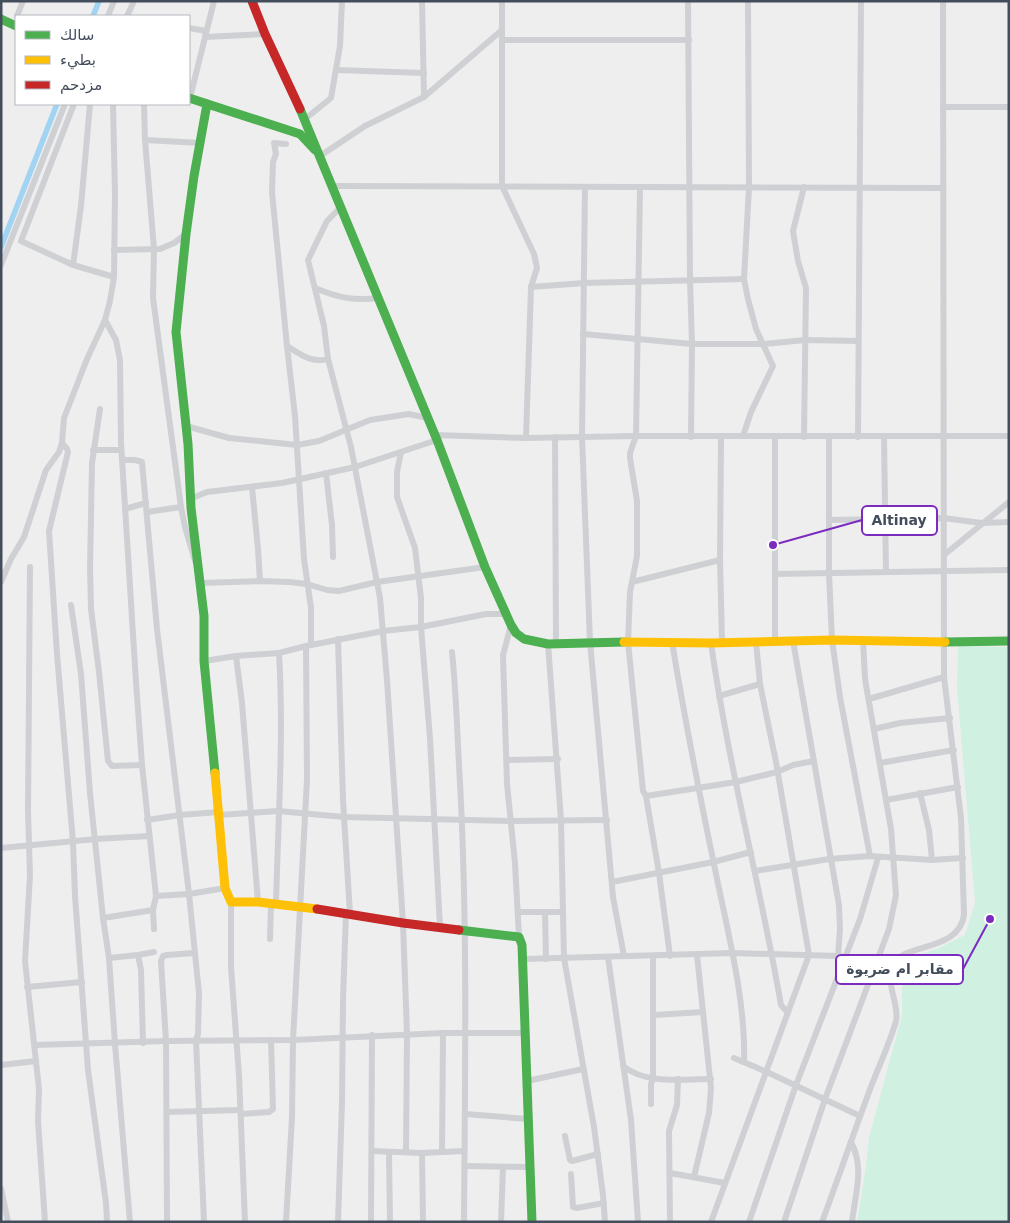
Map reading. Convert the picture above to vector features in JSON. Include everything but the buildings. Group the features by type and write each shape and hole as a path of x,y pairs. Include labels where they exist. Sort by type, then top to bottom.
{"street":[{"path":"18,15 23,1"},
{"path":"108,15 114,1"},
{"path":"128,15 134,1"},
{"path":"190,94 214,1"},
{"path":"252,1 265,34 306,119 331,186 436,438 485,567 516,633 524,639 552,643 711,643 832,640 1009,641"},
{"path":"306,119 331,98 340,46 342,1"},
{"path":"422,1 424,97"},
{"path":"502,1 502,186 534,254 537,268 531,287 526,438"},
{"path":"688,1 692,344 690,437"},
{"path":"742,436 773,366 756,329 744,279 749,187 748,1"},
{"path":"858,437 861,1"},
{"path":"822,1222 896,1021 890,980 894,962 902,956 942,941 960,930 964,915 963,858 958,787 944,677 946,642 943,518 943,1"},
{"path":"1,19 15,22"},
{"path":"190,28 205,34 265,34"},
{"path":"320,156 365,126 424,97 502,30"},
{"path":"502,40 689,40"},
{"path":"336,70 424,73"},
{"path":"190,98 300,134 320,156"},
{"path":"208,104 186,234 176,332 186,426 190,499 204,616 204,661 225,888 232,902 231,967 246,1222"},
{"path":"1,265 64,105"},
{"path":"74,105 21,242 73,265 114,277"},
{"path":"73,265 90,105"},
{"path":"1,582 11,559 24,537 46,470 62,443 64,418 87,359 105,320 114,277 113,105"},
{"path":"144,105 154,249 153,298 181,506 190,547 198,569"},
{"path":"943,107 1009,107"},
{"path":"145,140 201,143"},
{"path":"286,144 274,143 276,154 273,162 272,192 298,445 301,512 311,608 307,779 299,906 293,1040 292,1117 286,1222"},
{"path":"331,186 943,188"},
{"path":"585,187 582,437 590,642 613,897 624,956"},
{"path":"804,187 793,231 798,261 806,288 804,437"},
{"path":"640,188 640,282 636,436 630,453 630,465 637,501 638,556 630,592 628,642 643,791 646,796 659,873 670,956"},
{"path":"341,207 327,221 309,254 308,260 324,326 328,359 355,467 377,582 383,631 403,923 407,1034 406,1152"},
{"path":"114,250 166,247 186,234"},
{"path":"531,287 584,283 744,279"},
{"path":"316,288 346,298 361,300 379,298"},
{"path":"105,320 116,340 120,360 122,460 142,765 156,896 153,910 154,928"},
{"path":"584,334 692,344 764,344 805,340 858,341"},
{"path":"287,346 309,359 320,362 328,359"},
{"path":"100,409 93,450 90,528 91,609 108,761 112,766 142,765"},
{"path":"186,426 229,438 298,445 319,441 370,420 409,414 427,418"},
{"path":"775,436 775,641"},
{"path":"884,436 886,572"},
{"path":"190,499 207,492 300,479 355,467 436,438 1009,436"},
{"path":"555,437 552,643 562,820 564,958 598,1154 605,1222"},
{"path":"721,437 720,560 722,642"},
{"path":"830,437 829,573 832,640 840,697 870,856"},
{"path":"62,443 68,449 68,452 49,531 88,1070 107,1222"},
{"path":"93,450 122,450"},
{"path":"401,452 396,472 397,497 415,548 421,598 421,627 435,819 440,928"},
{"path":"122,460 142,462 156,629 189,894 199,993 198,1034 196,1040 204,1222"},
{"path":"326,473 332,524 333,557"},
{"path":"252,487 260,581"},
{"path":"944,555 1009,502"},
{"path":"125,509 146,503"},
{"path":"147,512 181,506"},
{"path":"829,520 943,518 982,523 1009,522"},
{"path":"632,582 720,560"},
{"path":"30,567 30,875 25,961 39,1089 38,1121 45,1222"},
{"path":"200,583 289,582 339,591 377,582 485,567"},
{"path":"775,574 1009,570"},
{"path":"71,605 81,674 103,918 109,958 130,1222"},
{"path":"204,661 236,656 279,653 309,645 383,631 421,627 486,614 506,614"},
{"path":"511,625 503,655 507,760 519,937 524,959 532,1222"},
{"path":"338,639 348,913 342,1037 338,1222"},
{"path":"784,1222 825,1099 877,960 894,909 896,895 894,858 886,800 865,679 864,640"},
{"path":"793,641 829,859 839,905 842,957"},
{"path":"672,642 698,789 732,954 744,1030 744,1062"},
{"path":"711,1222 809,955 760,684 756,642"},
{"path":"711,643 719,696 756,871 781,1005 788,1014"},
{"path":"452,652 456,685 463,819 466,1033 464,1222"},
{"path":"270,939 278,811 281,685 279,653"},
{"path":"236,656 258,902"},
{"path":"869,699 944,677"},
{"path":"719,696 760,684"},
{"path":"874,729 900,723 950,718"},
{"path":"880,762 954,750"},
{"path":"507,760 558,759"},
{"path":"646,796 736,782 777,772 793,765 814,761"},
{"path":"886,800 958,787"},
{"path":"920,793 932,860"},
{"path":"147,820 180,815 278,811 344,817 511,821 607,820"},
{"path":"1,848 149,836"},
{"path":"612,882 713,862 751,852"},
{"path":"756,871 829,859 870,856 932,860 963,858"},
{"path":"749,1222 842,957 862,913 878,858"},
{"path":"156,896 189,894 225,888"},
{"path":"232,902 258,902 299,906 348,913 365,918 519,937"},
{"path":"103,918 153,910"},
{"path":"518,912 563,912"},
{"path":"545,912 546,958"},
{"path":"109,958 154,952"},
{"path":"168,1222 166,1041 161,958 167,955 194,953"},
{"path":"524,959 732,954 809,955 894,962"},
{"path":"138,955 141,970 143,1043"},
{"path":"694,1177 709,1113 711,1079 697,955"},
{"path":"608,957 630,1120 638,1222"},
{"path":"651,1104 654,1016 653,957"},
{"path":"28,987 82,982"},
{"path":"654,1016 703,1012"},
{"path":"35,1045 196,1040 293,1040 443,1033 525,1033"},
{"path":"442,1151 443,1033"},
{"path":"371,1222 372,1035"},
{"path":"167,1112 269,1112 273,1110 271,1040"},
{"path":"734,1058 860,1116"},
{"path":"1,1065 36,1061"},
{"path":"623,1066 630,1072 653,1079 711,1079"},
{"path":"527,1082 584,1069"},
{"path":"670,1222 669,1131 677,1105 678,1079"},
{"path":"465,1114 528,1119"},
{"path":"565,1136 570,1160 598,1154"},
{"path":"851,1142 856,1150 859,1165 852,1222"},
{"path":"372,1151 464,1151"},
{"path":"389,1152 390,1222"},
{"path":"422,1152 423,1222"},
{"path":"465,1166 529,1167"},
{"path":"502,1222 503,1167"},
{"path":"670,1173 724,1183"},
{"path":"571,1174 573,1207 604,1204"},
{"path":"1,1188 8,1222"}],"green space":[{"path":"958,646 1009,647 1009,1222 857,1222 869,1138 902,1015 902,966 911,958 939,948 965,935 975,903 957,688"}],"waterway":[{"path":"93,15 99,1"},
{"path":"1,247 57,105"}],"traffic: fast":[{"path":"1,19 15,26"},
{"path":"190,98 300,134 315,150"},
{"path":"207,104 186,234 176,332 188,444 191,508 204,616 204,661 215,773"},
{"path":"300,109 437,440 485,567 511,625 516,633 524,639 548,644 624,642"},
{"path":"945,642 1009,641"},
{"path":"459,930 519,937 522,945 532,1222"}],"traffic: slow":[{"path":"624,642 711,643 832,640 945,642"},
{"path":"215,773 225,888 231,902 258,902 317,909"}],"traffic: jam":[{"path":"252,1 265,34 300,109"},
{"path":"317,909 459,930"}],"place":[{"name":"Altinay","path":"773,545"},
{"name":"مقابر ام ضريوة","path":"990,919"}]}
